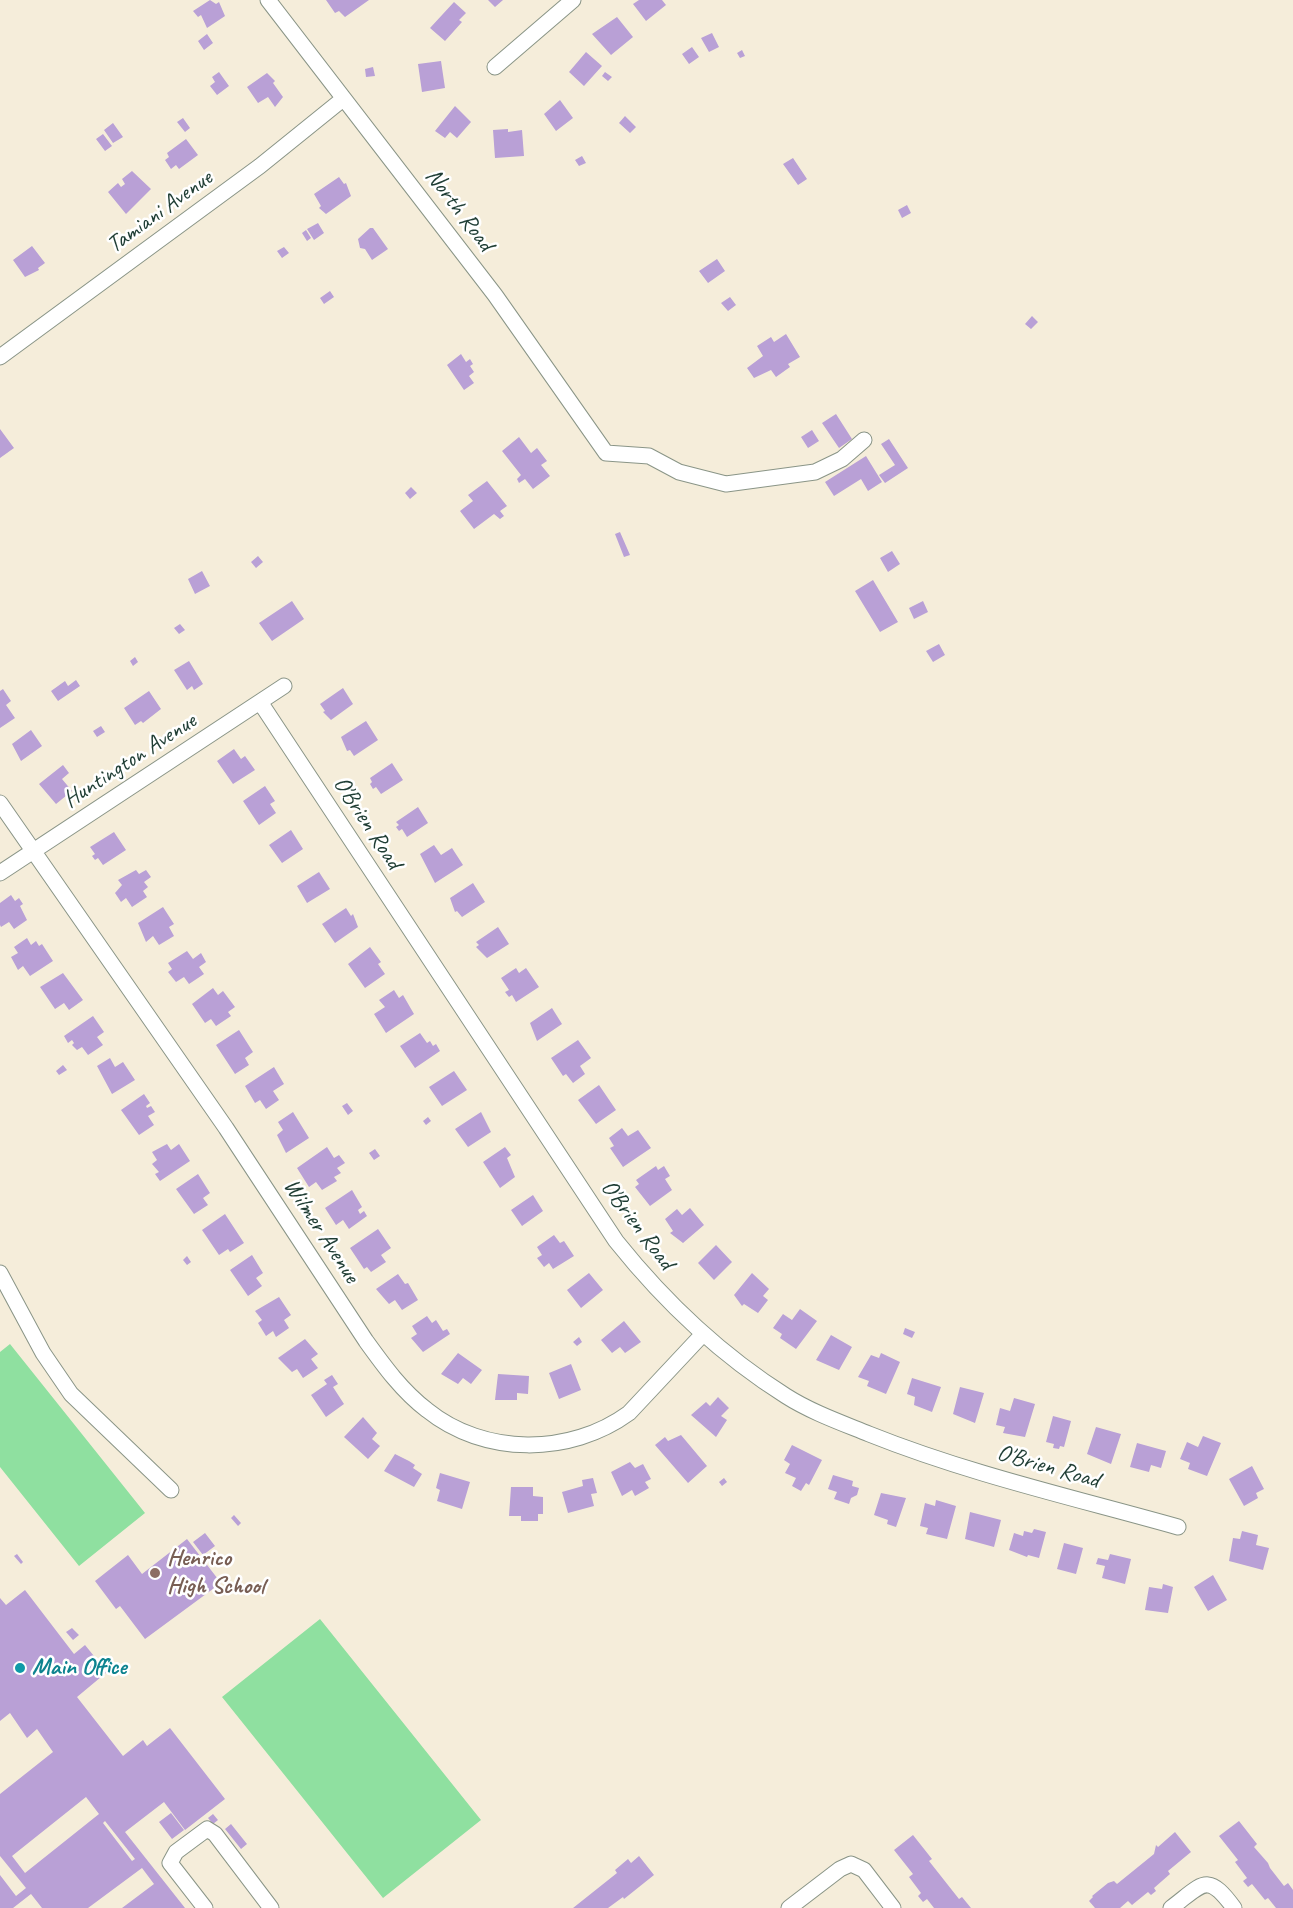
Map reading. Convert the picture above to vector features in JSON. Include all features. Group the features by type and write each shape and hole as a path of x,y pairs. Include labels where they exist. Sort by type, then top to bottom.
{"street":[{"name":"North Road","path":"268,0 495,295 606,453 649,456 679,472 726,484 815,472 842,459 864,440"},
{"path":"495,67 573,0"},
{"name":"Tamiani Avenue","path":"0,357 260,166 343,99"},
{"name":"Huntington Avenue","path":"0,873 284,686"},
{"name":"O'Brien Road","path":"260,702 616,1241 651,1284 703,1334 787,1397 843,1423 918,1453 1178,1527"},
{"name":"Wilmer Avenue","path":"0,803 226,1128 366,1341 386,1368 427,1411 449,1425 495,1442 517,1446 580,1438 630,1413 703,1334"},
{"path":"0,1273 43,1353 71,1394 171,1490"},
{"path":"205,1908 170,1863 176,1852 207,1829 215,1834 271,1908"},
{"path":"789,1908 840,1869 851,1864 864,1870 893,1908"},
{"path":"1171,1908 1203,1885 1212,1885 1219,1888 1234,1908"}],"green space":[{"path":"10,1344 145,1513 79,1566 0,1467 0,1352"},
{"path":"320,1619 481,1820 383,1898 222,1697"}],"building":[{"path":"210,0 216,4 219,2 225,16 207,28 201,15 198,17 193,11"},
{"path":"326,0 369,0 345,17 339,11 335,13"},
{"path":"488,0 503,0 495,7"},
{"path":"639,0 662,0 666,5 646,21 633,4"},
{"path":"454,2 466,13 459,20 462,22 445,41 430,28"},
{"path":"617,17 633,37 611,55 592,34"},
{"path":"712,33 719,47 709,52 701,38"},
{"path":"207,34 213,43 204,50 198,41"},
{"path":"692,47 699,57 689,64 682,54"},
{"path":"742,50 745,56 740,58 737,53"},
{"path":"586,52 602,66 584,86 569,72"},
{"path":"441,61 445,88 422,92 418,64"},
{"path":"373,67 375,76 366,77 365,69"},
{"path":"219,72 229,86 217,95 210,86 215,82 212,77"},
{"path":"605,72 612,77 608,81 602,76"},
{"path":"267,73 275,81 273,83 283,97 275,107 268,97 258,103 247,87"},
{"path":"560,100 573,118 556,131 544,114"},
{"path":"455,106 471,122 457,138 450,132 445,138 435,131"},
{"path":"625,116 636,127 630,133 619,123"},
{"path":"183,118 190,128 185,132 177,122"},
{"path":"113,123 123,137 113,143 104,130"},
{"path":"508,129 508,132 522,130 524,156 495,158 493,130"},
{"path":"103,134 112,146 105,151 96,139"},
{"path":"186,139 198,155 179,169 176,165 171,169 165,160 169,157 167,153"},
{"path":"582,156 586,163 579,166 575,160"},
{"path":"793,158 807,179 798,185 783,164"},
{"path":"132,171 151,189 126,214 108,192 118,183 121,187 125,184 122,179"},
{"path":"339,177 344,184 346,183 351,196 326,214 319,208 321,206 314,194"},
{"path":"907,205 911,213 902,218 898,210"},
{"path":"318,223 324,233 314,240 307,229"},
{"path":"373,228 388,249 372,260 365,249 360,248 358,239"},
{"path":"306,230 311,238 307,241 302,233"},
{"path":"32,246 45,263 38,268 39,270 25,277 13,260"},
{"path":"284,247 289,253 282,258 277,251"},
{"path":"717,259 725,271 708,283 699,271"},
{"path":"330,291 334,297 324,304 320,298"},
{"path":"730,297 736,305 728,311 721,303"},
{"path":"1032,316 1038,322 1031,329 1025,324"},
{"path":"786,334 800,357 788,364 790,367 776,377 771,370 754,378 747,368 763,356 757,346 771,337 774,342"},
{"path":"461,354 466,362 470,359 473,364 470,366 474,372 469,376 474,383 464,390 447,365"},
{"path":"836,414 852,439 839,448 822,423"},
{"path":"0,429 14,448 0,458"},
{"path":"812,430 819,441 808,448 801,437"},
{"path":"519,437 531,453 537,448 547,461 541,465 550,476 533,489 525,479 519,483 517,479 521,475 502,451"},
{"path":"889,439 908,468 885,483 879,475 895,465 881,444"},
{"path":"866,456 882,482 868,491 861,479 834,496 825,482"},
{"path":"487,481 507,506 500,511 504,516 500,519 494,514 474,529 460,511 473,501 468,495"},
{"path":"411,487 417,493 410,499 405,493"},
{"path":"620,532 630,555 624,557 615,534"},
{"path":"892,551 900,564 888,572 880,558"},
{"path":"258,556 263,562 256,568 251,562"},
{"path":"202,571 210,586 195,594 188,579"},
{"path":"873,580 898,622 880,632 855,591"},
{"path":"292,601 304,619 272,641 259,623"},
{"path":"923,601 928,612 914,619 909,608"},
{"path":"180,624 185,630 179,634 174,628"},
{"path":"939,644 945,655 933,662 926,651"},
{"path":"135,657 138,662 133,666 130,661"},
{"path":"189,661 203,684 194,690 192,686 187,690 174,670"},
{"path":"76,680 80,686 58,701 51,691 65,681 68,686"},
{"path":"343,688 353,704 331,720 323,712 325,711 320,704"},
{"path":"3,689 11,701 6,705 15,718 0,728 0,691"},
{"path":"149,691 161,709 143,723 141,721 135,725 124,708"},
{"path":"366,721 378,740 354,756 350,750 347,751 341,737"},
{"path":"101,726 105,732 97,737 93,731"},
{"path":"31,730 42,746 21,761 12,744"},
{"path":"234,749 241,759 245,756 255,770 233,784 217,761"},
{"path":"392,763 403,780 381,794 376,787 373,789 370,778"},
{"path":"63,765 69,773 62,779 72,791 56,804 39,784"},
{"path":"265,786 275,801 270,804 276,813 259,825 243,801"},
{"path":"418,807 428,823 407,837 402,829 399,831 396,827 399,825 396,822"},
{"path":"291,830 303,849 282,863 269,845"},
{"path":"114,832 126,850 103,865 98,858 95,860 92,856 95,854 90,847"},
{"path":"434,845 441,855 452,848 463,865 435,883 420,854"},
{"path":"136,870 139,874 146,870 151,877 144,882 148,887 143,891 147,897 132,907 126,898 121,902 115,893 122,885 118,880"},
{"path":"319,872 330,889 307,903 297,886"},
{"path":"473,883 485,902 462,917 457,911 455,912 450,898"},
{"path":"11,895 15,901 19,898 23,904 20,906 27,920 14,929 9,922 1,927 0,925 0,903"},
{"path":"163,907 174,924 169,927 174,936 159,945 153,936 146,942 138,923"},
{"path":"346,908 351,916 353,914 358,927 335,943 322,924"},
{"path":"498,927 509,944 487,958 476,947 479,945 476,942"},
{"path":"27,938 31,945 36,941 39,946 42,944 53,961 30,976 23,966 18,970 11,957 18,953 14,947"},
{"path":"370,947 381,962 378,964 385,974 365,988 348,964"},
{"path":"187,951 193,959 201,953 206,962 199,967 204,974 189,984 184,977 176,982 168,972 172,969 168,963"},
{"path":"516,968 519,973 526,968 539,987 516,1002 512,995 509,997 505,992 509,990 501,978"},
{"path":"63,973 83,1000 69,1010 64,1003 55,1009 40,987"},
{"path":"213,988 218,995 223,991 235,1007 228,1012 231,1016 216,1026 211,1019 205,1023 192,1004"},
{"path":"394,990 399,998 403,995 414,1014 386,1033 374,1014 385,1007 379,1000"},
{"path":"552,1008 562,1024 537,1041 530,1023"},
{"path":"93,1016 104,1032 97,1037 103,1045 88,1055 82,1047 77,1050 72,1045 74,1043 72,1040 68,1043 64,1036"},
{"path":"239,1030 253,1052 245,1058 249,1065 235,1074 216,1045"},
{"path":"420,1033 427,1043 430,1041 433,1046 436,1044 440,1051 415,1068 400,1046"},
{"path":"578,1040 591,1058 580,1066 585,1074 573,1083 566,1074 563,1076 551,1058"},
{"path":"110,1058 115,1067 123,1062 135,1080 112,1094 97,1066"},
{"path":"63,1065 67,1070 59,1075 56,1071"},
{"path":"274,1067 284,1084 273,1091 279,1100 266,1109 260,1100 255,1103 245,1086"},
{"path":"454,1071 467,1090 442,1106 429,1087"},
{"path":"599,1085 616,1110 596,1124 578,1100"},
{"path":"144,1094 150,1103 146,1106 147,1108 151,1106 155,1112 148,1116 154,1125 139,1135 121,1110"},
{"path":"347,1103 353,1111 348,1115 342,1106"},
{"path":"293,1112 309,1138 286,1153 277,1135 283,1130 278,1122"},
{"path":"481,1112 491,1132 468,1147 455,1129"},
{"path":"428,1117 431,1121 426,1125 423,1121"},
{"path":"622,1128 628,1136 638,1130 651,1148 623,1167 610,1148 614,1146 609,1138"},
{"path":"167,1144 171,1150 179,1144 190,1161 160,1181 155,1174 159,1172 152,1164 157,1160 152,1152"},
{"path":"327,1147 334,1158 339,1155 345,1163 337,1168 341,1173 334,1177 337,1181 322,1190 316,1182 309,1187 297,1168"},
{"path":"505,1147 511,1155 507,1158 515,1177 500,1188 483,1162"},
{"path":"375,1149 380,1156 374,1160 369,1153"},
{"path":"656,1166 658,1170 664,1166 670,1176 665,1179 672,1190 650,1206 635,1187 639,1184 636,1180"},
{"path":"198,1174 210,1193 203,1198 208,1205 194,1214 176,1189"},
{"path":"352,1190 362,1207 358,1210 360,1214 364,1211 367,1216 349,1229 343,1220 336,1225 325,1208"},
{"path":"533,1195 543,1211 522,1226 511,1210"},
{"path":"690,1208 704,1225 683,1243 670,1233 673,1231 665,1219 677,1209 682,1215"},
{"path":"225,1214 244,1243 230,1252 228,1249 219,1255 202,1230"},
{"path":"378,1229 391,1248 381,1255 386,1262 371,1272 367,1267 364,1269 350,1248"},
{"path":"554,1235 560,1243 564,1241 574,1256 553,1269 549,1263 544,1267 537,1258 542,1255 537,1247"},
{"path":"716,1245 732,1262 714,1280 698,1263"},
{"path":"252,1255 263,1273 256,1278 262,1286 248,1296 230,1270"},
{"path":"187,1256 191,1262 187,1265 183,1260"},
{"path":"589,1273 603,1290 581,1308 567,1290"},
{"path":"752,1273 769,1289 763,1296 768,1300 758,1313 744,1304 742,1306 734,1295"},
{"path":"398,1274 405,1284 408,1283 418,1300 402,1310 395,1300 389,1304 376,1289"},
{"path":"279,1297 291,1315 284,1320 289,1328 276,1337 273,1331 266,1336 258,1323 262,1320 255,1311"},
{"path":"800,1309 817,1321 796,1349 780,1338 782,1334 773,1328 783,1314 792,1320"},
{"path":"427,1316 432,1323 436,1320 443,1331 447,1329 450,1334 423,1352 411,1338 417,1334 412,1326"},
{"path":"624,1321 641,1342 625,1353 620,1347 612,1353 601,1340"},
{"path":"905,1328 915,1332 912,1338 903,1334"},
{"path":"831,1335 852,1347 839,1370 816,1360"},
{"path":"579,1337 582,1342 577,1346 573,1342"},
{"path":"305,1339 318,1354 311,1359 318,1368 303,1378 297,1369 292,1372 278,1358"},
{"path":"458,1353 482,1370 471,1384 463,1378 458,1384 441,1374"},
{"path":"881,1353 900,1362 886,1394 867,1386 869,1381 858,1377 871,1355 879,1358"},
{"path":"571,1364 581,1390 559,1399 549,1373"},
{"path":"498,1374 529,1376 528,1394 517,1393 517,1400 495,1400"},
{"path":"332,1375 338,1384 333,1387 344,1404 326,1417 311,1395 327,1384 324,1380"},
{"path":"912,1378 941,1387 932,1412 914,1405 915,1397 907,1394"},
{"path":"960,1387 984,1393 975,1423 953,1414"},
{"path":"718,1397 729,1408 721,1416 727,1420 716,1437 691,1415 706,1402 710,1406"},
{"path":"1014,1398 1035,1404 1025,1437 1003,1433 1005,1427 996,1425 1000,1408 1010,1411"},
{"path":"1053,1416 1071,1421 1064,1447 1060,1446 1059,1449 1053,1448 1054,1444 1046,1442"},
{"path":"363,1417 377,1433 372,1439 380,1446 368,1459 344,1437"},
{"path":"1096,1427 1121,1434 1111,1464 1087,1454"},
{"path":"681,1435 707,1466 688,1483 655,1445 665,1437 668,1441"},
{"path":"1203,1436 1221,1443 1207,1476 1188,1469 1190,1463 1180,1459 1187,1442 1198,1447"},
{"path":"1137,1443 1166,1451 1161,1468 1151,1465 1149,1472 1130,1467"},
{"path":"792,1445 822,1460 809,1485 806,1483 801,1491 792,1486 796,1478 785,1473 790,1464 784,1460"},
{"path":"395,1454 415,1465 413,1468 422,1474 414,1487 384,1471"},
{"path":"630,1462 635,1468 643,1464 651,1479 645,1482 649,1488 635,1496 632,1490 622,1496 611,1472"},
{"path":"1252,1466 1264,1489 1256,1493 1258,1498 1244,1506 1229,1479"},
{"path":"440,1473 470,1482 462,1509 437,1501 440,1490 436,1488"},
{"path":"833,1475 853,1481 852,1486 859,1488 857,1495 851,1498 849,1504 834,1499 837,1492 828,1489"},
{"path":"593,1478 597,1493 591,1494 594,1506 568,1513 562,1492 583,1486 582,1480"},
{"path":"724,1478 727,1482 722,1486 719,1482"},
{"path":"511,1487 533,1487 533,1496 543,1497 543,1514 538,1514 538,1521 521,1521 521,1516 509,1516"},
{"path":"881,1493 906,1498 896,1527 887,1524 888,1520 874,1515"},
{"path":"936,1500 956,1506 947,1539 926,1534 928,1528 920,1526 925,1503 935,1506"},
{"path":"970,1512 1001,1520 994,1547 965,1539"},
{"path":"234,1515 241,1523 238,1526 231,1518"},
{"path":"1034,1529 1046,1532 1039,1558 1028,1555 1027,1557 1009,1550 1014,1533 1023,1536 1024,1531 1032,1533"},
{"path":"1242,1531 1258,1535 1256,1545 1269,1548 1263,1570 1229,1561 1233,1538 1240,1539"},
{"path":"205,1533 215,1546 203,1555 193,1542"},
{"path":"187,1539 221,1583 145,1639 120,1606 116,1609 95,1581 128,1555 142,1574"},
{"path":"1064,1543 1083,1548 1076,1574 1057,1569"},
{"path":"17,1554 23,1562 21,1564 14,1556"},
{"path":"1110,1554 1131,1559 1125,1584 1102,1578 1105,1566 1096,1564 1098,1558 1108,1560"},
{"path":"1213,1575 1227,1600 1208,1611 1194,1587"},
{"path":"1163,1584 1173,1587 1168,1613 1145,1610 1149,1587 1162,1589"},
{"path":"25,1590 74,1654 85,1645 107,1672 77,1697 123,1756 143,1740 147,1746 170,1728 225,1799 185,1830 164,1802 125,1832 185,1908 122,1908 154,1884 142,1868 88,1908 42,1908 31,1894 13,1908 0,1908 0,1875 16,1896 26,1888 0,1856 0,1794 53,1752 37,1729 27,1738 10,1713 0,1721 0,1598 6,1605","holes":["86,1797 99,1814 25,1873 12,1856","105,1821 135,1859 132,1861 103,1823"]},
{"path":"72,1628 79,1635 73,1640 66,1632"},
{"path":"171,1813 184,1830 172,1839 159,1822"},
{"path":"213,1814 218,1820 213,1824 208,1818"},
{"path":"1239,1821 1257,1844 1254,1847 1284,1886 1288,1883 1293,1890 1293,1908 1276,1908 1268,1898 1265,1900 1252,1884 1248,1887 1243,1881 1247,1878 1235,1862 1238,1860 1219,1836"},
{"path":"231,1824 247,1844 241,1849 225,1829"},
{"path":"1175,1832 1191,1852 1168,1871 1170,1874 1154,1888 1156,1891 1151,1895 1148,1892 1132,1905 1128,1901 1120,1908 1095,1908 1089,1901 1092,1896 1108,1883 1114,1881 1117,1884 1154,1854 1156,1845 1158,1847"},
{"path":"913,1835 932,1859 929,1861 959,1899 962,1897 971,1908 934,1908 927,1899 923,1902 918,1896 921,1893 909,1877 913,1874 894,1850"},
{"path":"639,1856 654,1875 624,1899 623,1897 608,1908 573,1908 617,1873 615,1870 628,1859 631,1863"}],"place":[{"name":"Henrico High School","path":"155,1573"},
{"name":"Main Office","path":"20,1668"}]}
